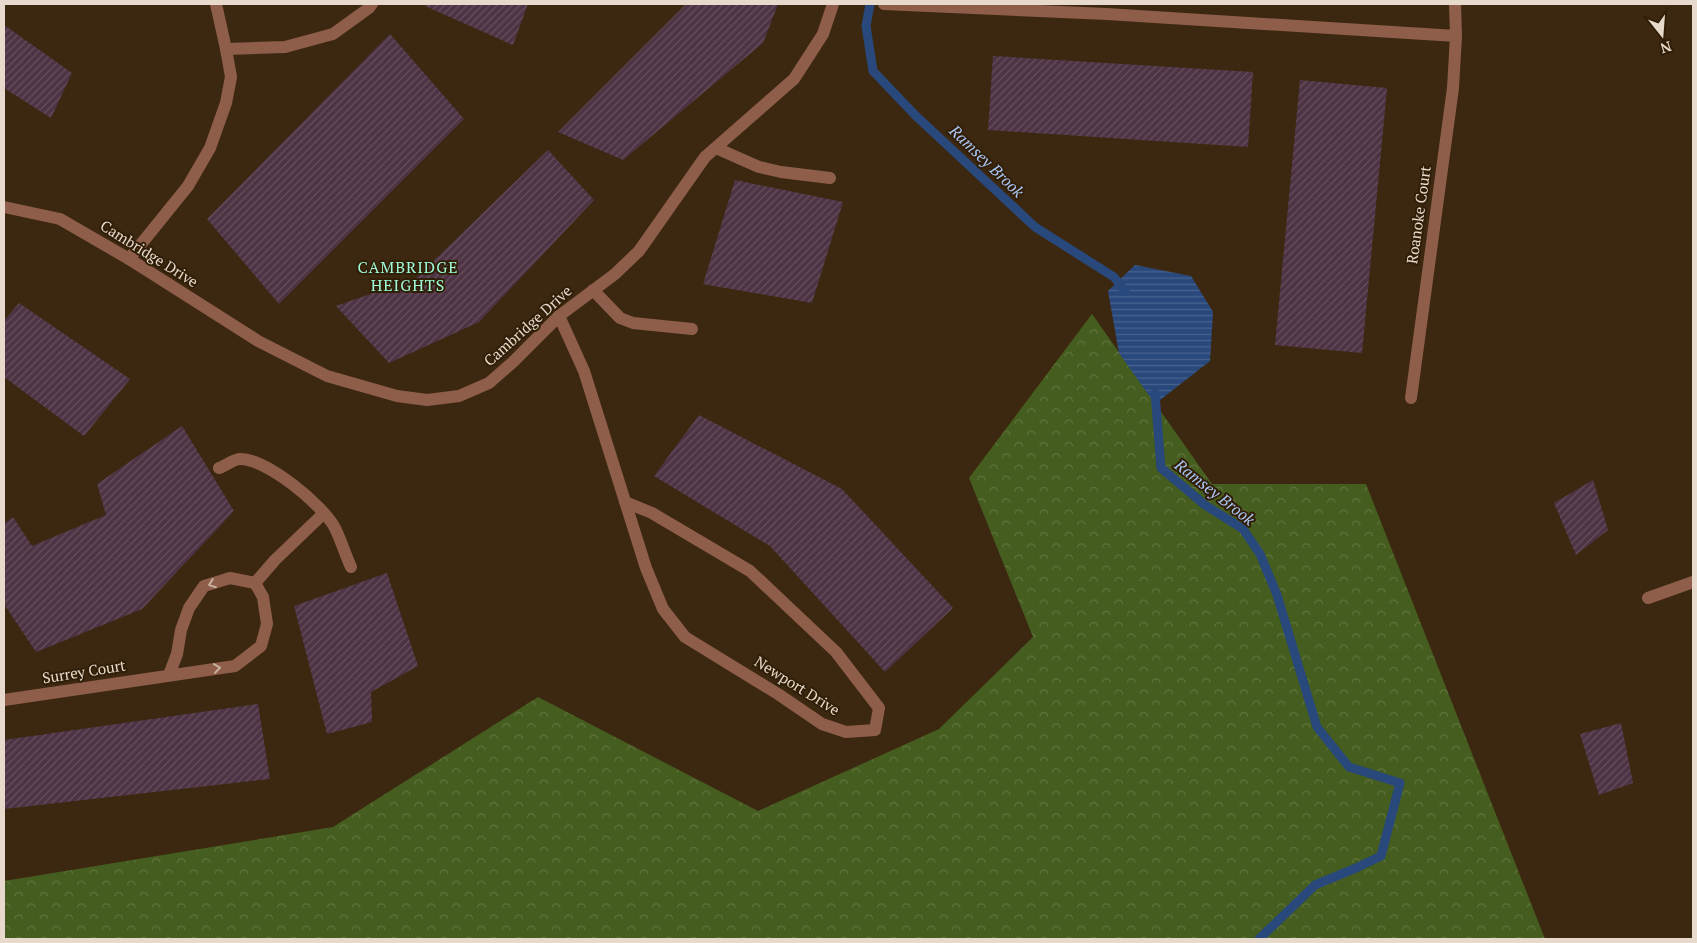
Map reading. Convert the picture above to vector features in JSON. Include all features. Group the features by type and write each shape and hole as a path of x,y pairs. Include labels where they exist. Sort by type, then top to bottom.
{"street":[{"path":"129,259 188,186 210,148 226,103 231,78 216,4"},
{"path":"226,48 285,47 333,34 372,4"},
{"name":"Cambridge Drive","path":"4,207 60,219 129,259 258,341 327,376 397,396 427,400 459,396 489,383 514,362 559,316 615,274 639,251 704,157 794,79 823,34 833,4"},
{"path":"884,4 1107,9 1456,36"},
{"name":"Roanoke Court","path":"1411,398 1453,88 1456,36 1455,4"},
{"path":"716,148 759,167 781,172 830,178"},
{"path":"593,290 620,318 633,323 692,329"},
{"name":"Newport Drive","path":"559,316 584,371 624,502 646,568 663,609 685,637 770,689 822,724 846,732 875,730 879,708 836,652 750,571 652,513 624,502"},
{"path":"219,468 239,459 258,463 280,474 310,498 334,526 351,567"},
{"path":"169,675 177,654 181,630 189,608 204,586 230,578 255,583 275,560 324,514"},
{"path":"1648,598 1693,582"},
{"name":"Surrey Court","path":"4,700 235,666 261,646 268,624 263,597 255,583"}],"green space":[{"path":"1092,314 1212,484 1366,484 1545,939 4,939 4,881 333,827 538,697 758,811 939,729 1033,637 969,478"}],"water":[{"path":"1135,265 1191,276 1213,312 1210,361 1155,404 1119,353 1108,291"}],"building":[{"path":"426,4 528,4 513,45 425,6"},
{"path":"686,4 778,4 763,43 623,160 558,132"},
{"path":"4,25 72,73 51,118 4,88"},
{"path":"390,34 464,119 279,304 207,219"},
{"path":"993,56 1253,72 1248,147 988,130"},
{"path":"1300,80 1387,88 1362,353 1275,345"},
{"path":"548,150 594,200 479,322 389,363 336,306 416,278"},
{"path":"735,180 843,202 812,303 703,284"},
{"path":"19,303 130,379 84,436 4,377 4,321"},
{"path":"699,415 842,489 953,608 885,672 770,546 654,476"},
{"path":"182,426 234,511 142,609 36,652 4,604 4,524 13,517 32,546 106,515 97,484"},
{"path":"1593,480 1608,530 1576,555 1554,503"},
{"path":"387,573 418,666 371,692 372,722 327,734 294,606"},
{"path":"258,704 270,779 4,809 4,740"},
{"path":"1621,723 1633,783 1599,795 1580,734"}],"waterway":[{"name":"Ramsey Brook","path":"870,4 866,26 873,71 915,115 1035,227 1114,277 1125,291"},
{"name":"Ramsey Brook","path":"1155,393 1161,468 1205,505 1243,529 1260,554 1277,595 1317,727 1349,767 1400,783 1381,856 1315,885 1259,939"}],"district":[{"name":"CAMBRIDGE HEIGHTS","path":"408,276"}]}
